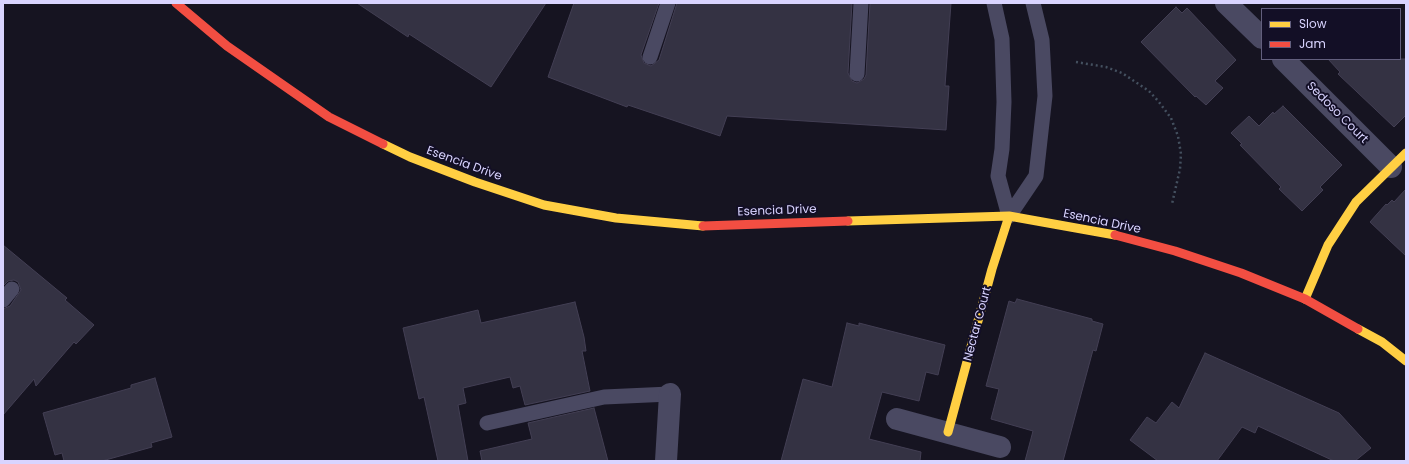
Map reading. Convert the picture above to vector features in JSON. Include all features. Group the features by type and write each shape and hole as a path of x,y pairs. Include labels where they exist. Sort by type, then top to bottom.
{"street":[{"name":"Esencia Drive","path":"176,3 227,46 329,117 410,157 474,182 544,205 616,218 703,226 1009,216 1103,232 1175,251 1241,273 1305,299 1382,342 1406,361"},
{"path":"1226,3 1261,37"},
{"name":"Sedoso Court","path":"1284,60 1399,160 1356,202 1328,244 1305,299"},
{"name":"Nectar Court","path":"948,432 991,274 1009,216"},
{"path":"666,461 670,394"},
{"path":"897,419 1000,447"}],"lane":[{"path":"650,57 668,3"},
{"path":"857,74 861,3"},
{"path":"994,3 1002,39 1004,102 1002,149 998,176 1009,216"},
{"path":"1009,216 1036,176 1045,96 1042,40 1033,3"},
{"path":"487,422 604,397 670,394"}],"path":[{"path":"1076,62 1106,67 1122,73 1149,91 1171,118 1178,136 1181,154 1180,169 1172,204"}],"building":[{"path":"357,3 546,3 491,87 409,34 408,37"},
{"path":"574,3 659,3 641,55 644,63 651,66 659,60 677,3 852,3 848,73 852,81 857,83 864,79 866,75 870,3 951,3 945,86 949,86 946,130 727,116 720,136 628,105 627,107 548,77"},
{"path":"1176,7 1182,13 1187,8 1236,60 1215,81 1223,88 1206,105 1196,96 1195,97 1141,42"},
{"path":"1406,59 1406,115 1394,127 1338,74 1340,72 1329,60"},
{"path":"1283,106 1342,165 1320,187 1323,190 1302,211 1279,189 1281,187 1240,145 1242,144 1231,133 1249,116 1259,126 1273,112 1274,114"},
{"path":"1406,189 1406,256 1370,222 1386,204 1387,205 1392,200 1394,202"},
{"path":"3,245 67,298 65,300 94,325 76,344 74,342 36,386 34,379 3,415 3,309 10,306 21,290 18,282 14,280 8,281 3,286"},
{"path":"1017,299 1092,319 1092,321 1103,324 1096,351 1093,350 1063,461 1025,461 1033,431 991,419 999,389 986,386 1009,301 1015,303"},
{"path":"575,302 584,337 586,351 582,351 590,391 525,405 520,386 513,388 510,377 463,388 466,403 458,405 468,461 438,461 424,397 419,399 403,328 478,310 481,323"},
{"path":"847,323 859,326 859,323 945,345 938,375 926,372 919,401 882,392 869,439 921,452 920,461 781,461 803,379 832,387"},
{"path":"1205,353 1339,413 1371,448 1355,461 1334,461 1258,426 1255,433 1242,427 1217,461 1158,461 1130,440 1147,417 1156,423 1172,402 1179,408"},
{"path":"155,378 172,437 151,443 152,447 102,461 64,461 62,453 55,455 43,413 131,388 131,385"},
{"path":"594,408 608,461 482,461 480,451 532,439 528,423"}],"traffic: slow":[{"path":"383,144 410,157 475,182 544,205 616,218 703,226"},
{"path":"1305,299 1328,245 1356,202 1406,153"},
{"path":"848,221 1009,216 1115,235"},
{"path":"948,432 992,269 1009,216"},
{"path":"1358,329 1382,342 1406,361"}],"traffic: jam":[{"path":"176,3 227,46 329,117 383,144"},
{"path":"703,226 848,221"},
{"path":"1115,235 1175,251 1241,273 1305,299 1358,329"}]}
